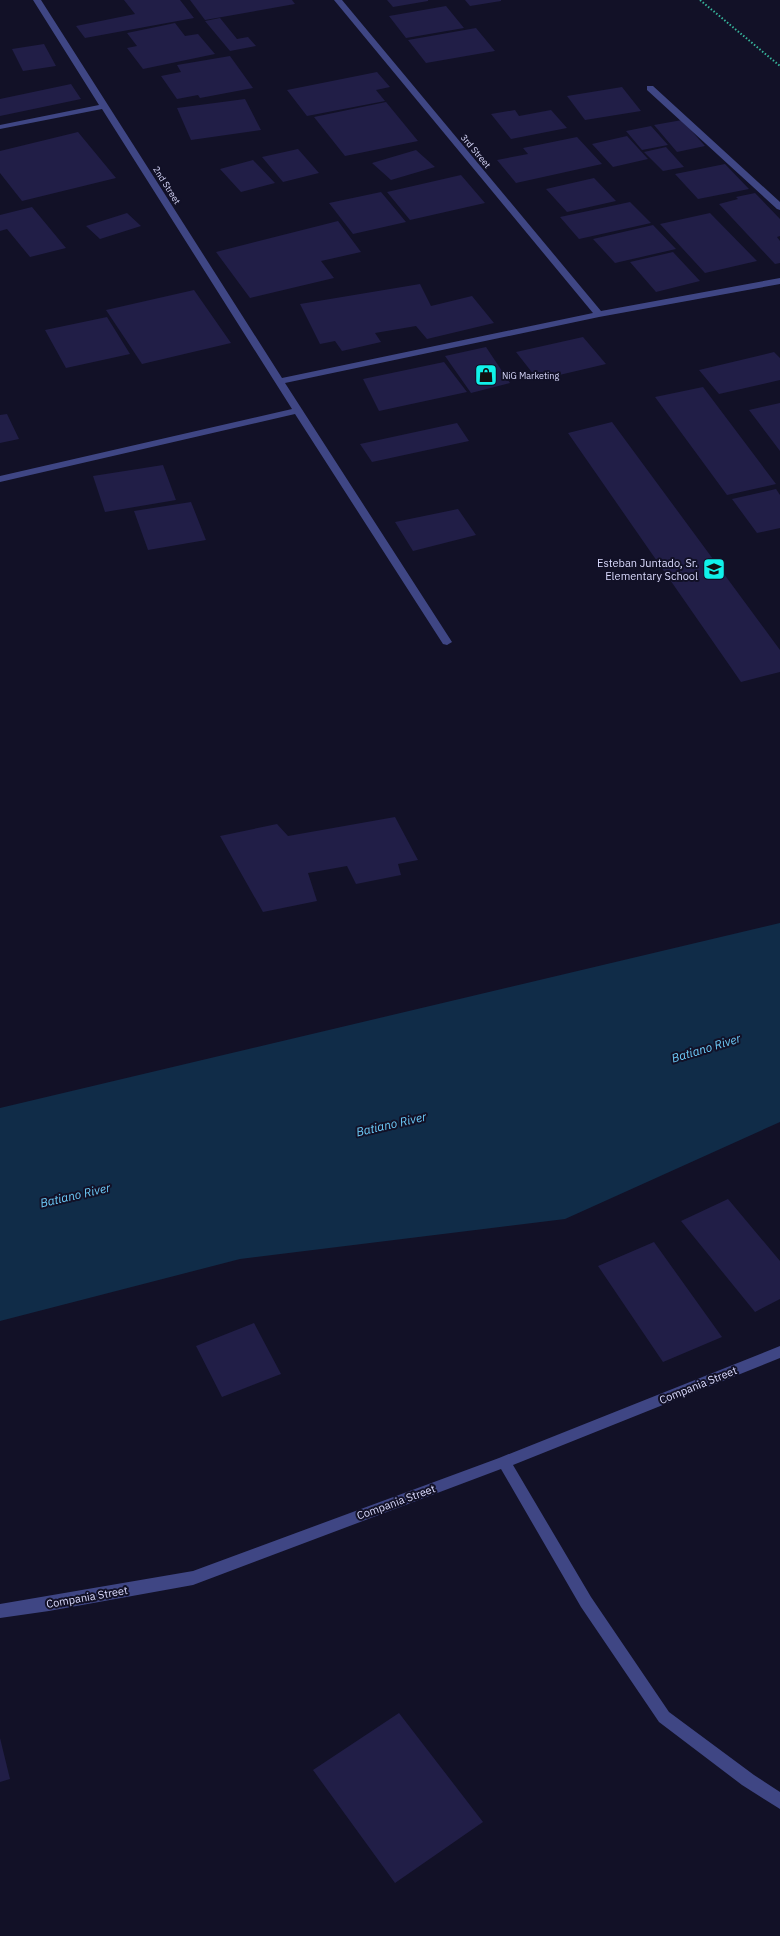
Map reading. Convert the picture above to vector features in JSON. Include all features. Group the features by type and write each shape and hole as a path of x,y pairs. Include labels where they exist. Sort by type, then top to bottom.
{"street":[{"name":"2nd Street","path":"37,0 279,382 447,642"},
{"name":"3rd Street","path":"338,0 599,314"},
{"path":"650,88 780,207"},
{"path":"0,127 105,106"},
{"path":"279,382 599,314 780,281"},
{"path":"0,479 298,411"},
{"name":"Compania Street","path":"0,1610 49,1604 193,1578 504,1462 780,1352"},
{"path":"504,1462 586,1602 664,1717 748,1780 780,1801"}],"path":[{"path":"700,0 780,66"}],"water":[{"name":"Batiano River","path":"780,923 780,1122 565,1219 240,1259 0,1321 0,1108"}],"building":[{"path":"124,0 180,0 194,18 85,38 76,26 135,14"},
{"path":"190,0 292,0 295,4 205,20"},
{"path":"387,0 428,0 428,1 393,7"},
{"path":"465,0 501,0 501,1 470,6"},
{"path":"446,6 464,28 406,38 389,16"},
{"path":"220,18 237,39 248,37 256,46 230,51 205,21"},
{"path":"175,23 185,36 198,34 215,54 143,69 127,48 137,46 127,33"},
{"path":"476,28 495,51 426,63 408,40"},
{"path":"44,44 56,66 23,71 12,49"},
{"path":"230,56 253,88 200,98 198,95 177,99 161,76 181,72 177,65"},
{"path":"377,72 390,87 376,90 385,101 307,116 287,90"},
{"path":"71,84 81,99 0,116 0,99"},
{"path":"622,87 641,111 585,120 567,96"},
{"path":"245,99 261,130 191,140 177,108"},
{"path":"386,102 418,141 345,156 314,117"},
{"path":"515,110 519,116 551,110 567,128 511,139 491,114"},
{"path":"682,120 705,146 677,152 654,125"},
{"path":"651,126 668,145 642,150 626,131"},
{"path":"78,132 116,178 22,201 0,173 0,151"},
{"path":"627,136 648,159 613,167 592,144"},
{"path":"577,137 602,164 516,183 497,160 528,154 523,148"},
{"path":"666,147 684,167 663,171 644,152"},
{"path":"298,149 319,173 283,182 262,157"},
{"path":"416,150 435,167 391,180 372,163"},
{"path":"253,160 275,183 241,192 220,169"},
{"path":"725,164 749,189 698,199 675,174"},
{"path":"461,175 485,203 410,220 387,192"},
{"path":"594,178 616,201 567,212 546,189"},
{"path":"381,192 406,222 353,234 329,203"},
{"path":"755,193 780,219 780,236 777,237 780,241 780,263 775,264 719,204 738,199 736,197"},
{"path":"630,202 651,223 579,239 560,217"},
{"path":"32,207 66,248 30,257 7,229 0,231 0,215"},
{"path":"127,213 141,226 100,239 86,226"},
{"path":"710,213 757,261 705,273 660,224"},
{"path":"338,221 361,252 321,261 334,278 250,298 216,252"},
{"path":"653,225 676,249 615,263 593,239"},
{"path":"673,252 700,281 656,292 630,262"},
{"path":"420,284 431,306 472,296 494,323 427,339 416,326 375,333 381,342 342,351 335,341 320,344 300,304"},
{"path":"194,290 231,343 142,364 106,310"},
{"path":"107,317 130,354 66,368 45,330"},
{"path":"583,337 606,364 538,380 516,352"},
{"path":"486,347 510,383 471,393 445,356"},
{"path":"774,352 780,358 780,380 719,394 699,370"},
{"path":"444,362 467,392 379,411 363,379"},
{"path":"703,387 776,484 727,495 655,397"},
{"path":"780,403 780,451 749,410"},
{"path":"7,414 19,439 0,443 0,415"},
{"path":"612,422 780,650 780,672 741,682 568,433"},
{"path":"457,423 469,441 372,462 360,444"},
{"path":"163,465 176,500 105,512 93,476"},
{"path":"776,489 780,495 780,528 757,533 732,499"},
{"path":"191,502 206,540 148,550 134,511"},
{"path":"458,509 476,535 413,551 395,522"},
{"path":"395,817 418,860 398,864 401,875 356,884 347,866 308,873 317,901 263,912 220,836 277,824 288,836"},
{"path":"728,1199 780,1261 780,1299 755,1312 681,1221"},
{"path":"654,1242 722,1337 663,1362 598,1266"},
{"path":"254,1323 281,1374 222,1397 196,1346"},
{"path":"399,1713 483,1822 395,1883 313,1770"},
{"path":"0,1738 10,1779 0,1782"}],"place":[{"name":"NiG Marketing","path":"486,375"},
{"name":"Esteban Juntado, Sr. Elementary School","path":"714,569"}]}
